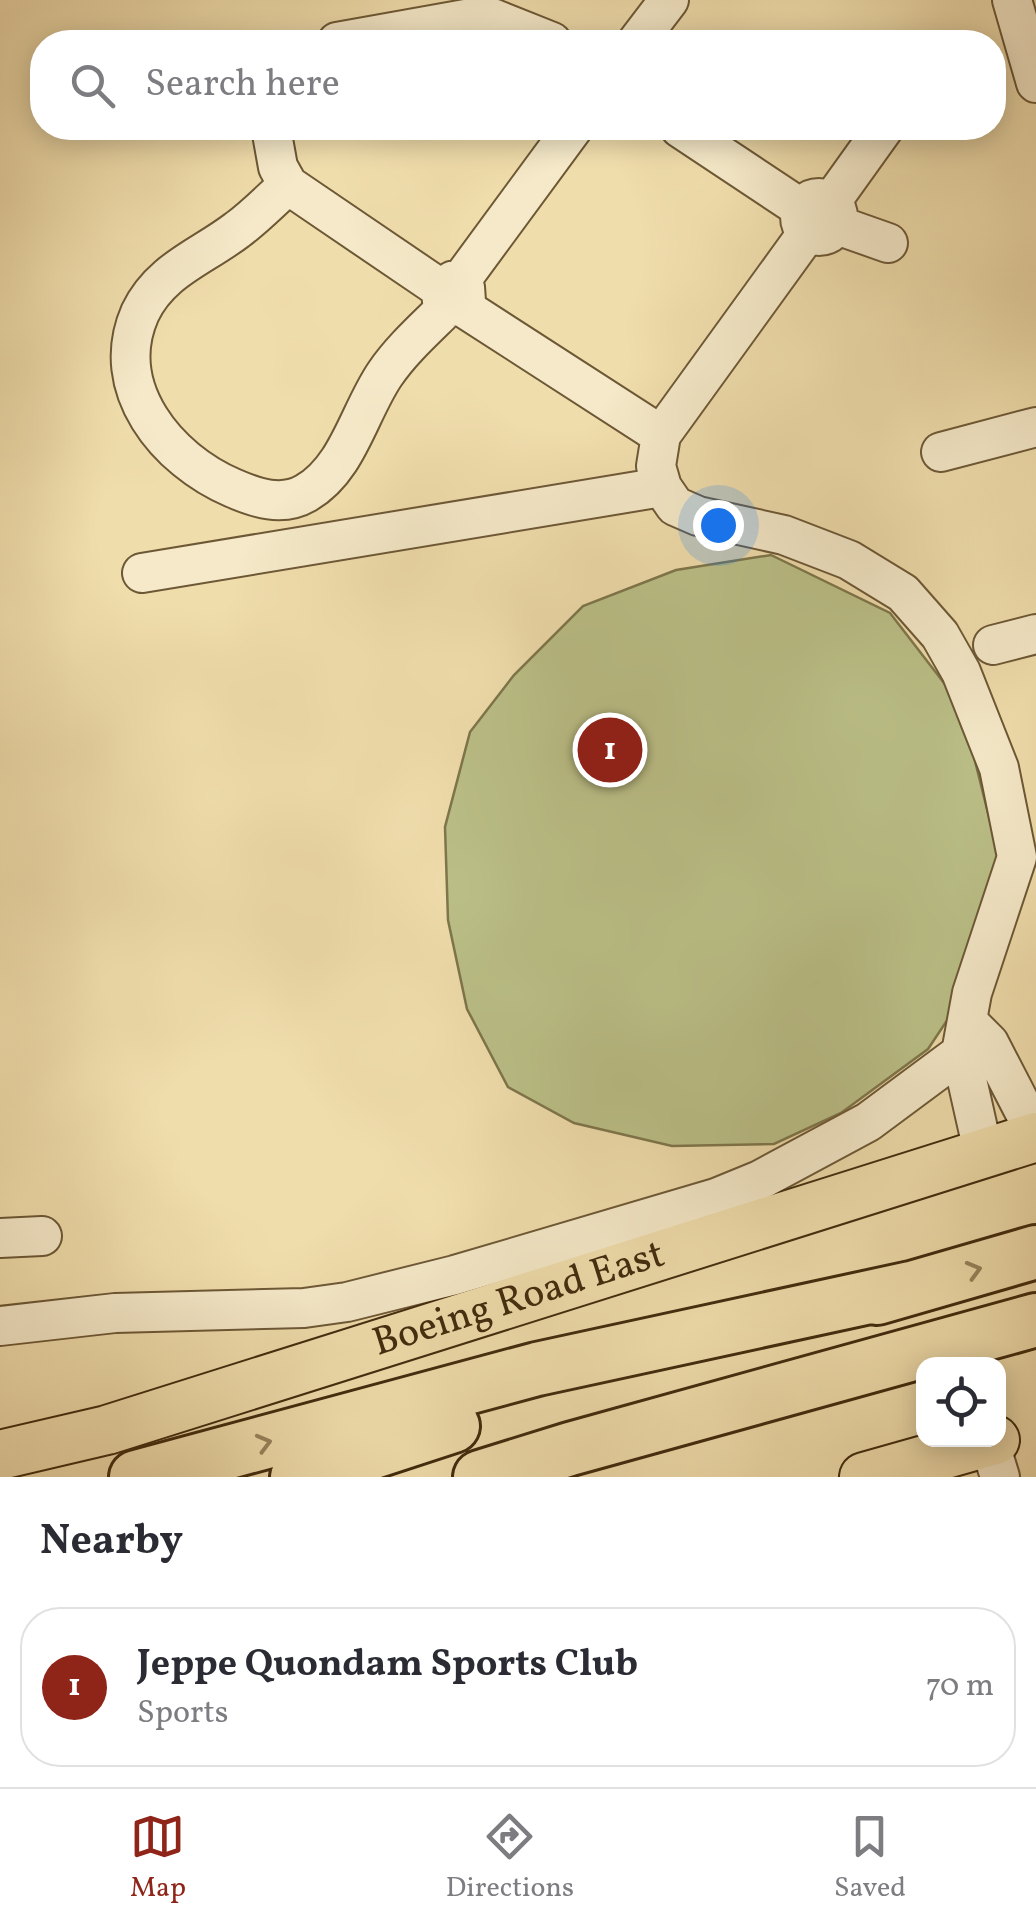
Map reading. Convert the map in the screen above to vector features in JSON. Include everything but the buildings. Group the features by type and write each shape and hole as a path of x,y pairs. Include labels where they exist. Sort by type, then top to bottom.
{"highway":[{"path":"297,1477 549,1394 1036,1252"},
{"path":"136,1477 536,1369 911,1288"},
{"path":"480,1477 1036,1320"},
{"path":"574,1477 1036,1320"}],"main road":[{"name":"Boeing Road East","path":"0,1455 108,1430 1036,1135"},
{"path":"864,1477 996,1449 1036,1427"}],"street":[{"path":"646,30 669,0"},
{"path":"1012,0 1036,83"},
{"path":"404,30 471,18 504,22 523,30"},
{"path":"273,140 278,167 288,185 662,435"},
{"path":"288,185 236,231 178,267 161,283 142,310 132,336 141,404 158,433 180,457 226,485 264,500 288,500 308,492 338,460 383,377 452,296 564,140"},
{"path":"699,140 819,217 888,242"},
{"path":"875,140 662,435 656,466 662,486 675,506 833,554 903,592 940,634 962,672 1026,855 972,993 984,1152"},
{"path":"941,452 1036,427"},
{"path":"142,574 662,486"},
{"path":"993,645 1036,634"},
{"path":"973,1039 1036,1135"},
{"path":"0,1326 116,1312 304,1308 347,1302 455,1275 716,1198 760,1180 868,1122 973,1039"},
{"path":"0,1238 42,1236"}],"green space":[{"path":"771,555 890,613 961,705 1001,865 968,989 928,1049 841,1113 774,1144 672,1146 574,1123 508,1087 467,1009 448,920 445,827 470,732 514,675 583,606 676,570"}],"place":[{"name":"Jeppe Quondam Sports Club","path":"610,750"}]}
